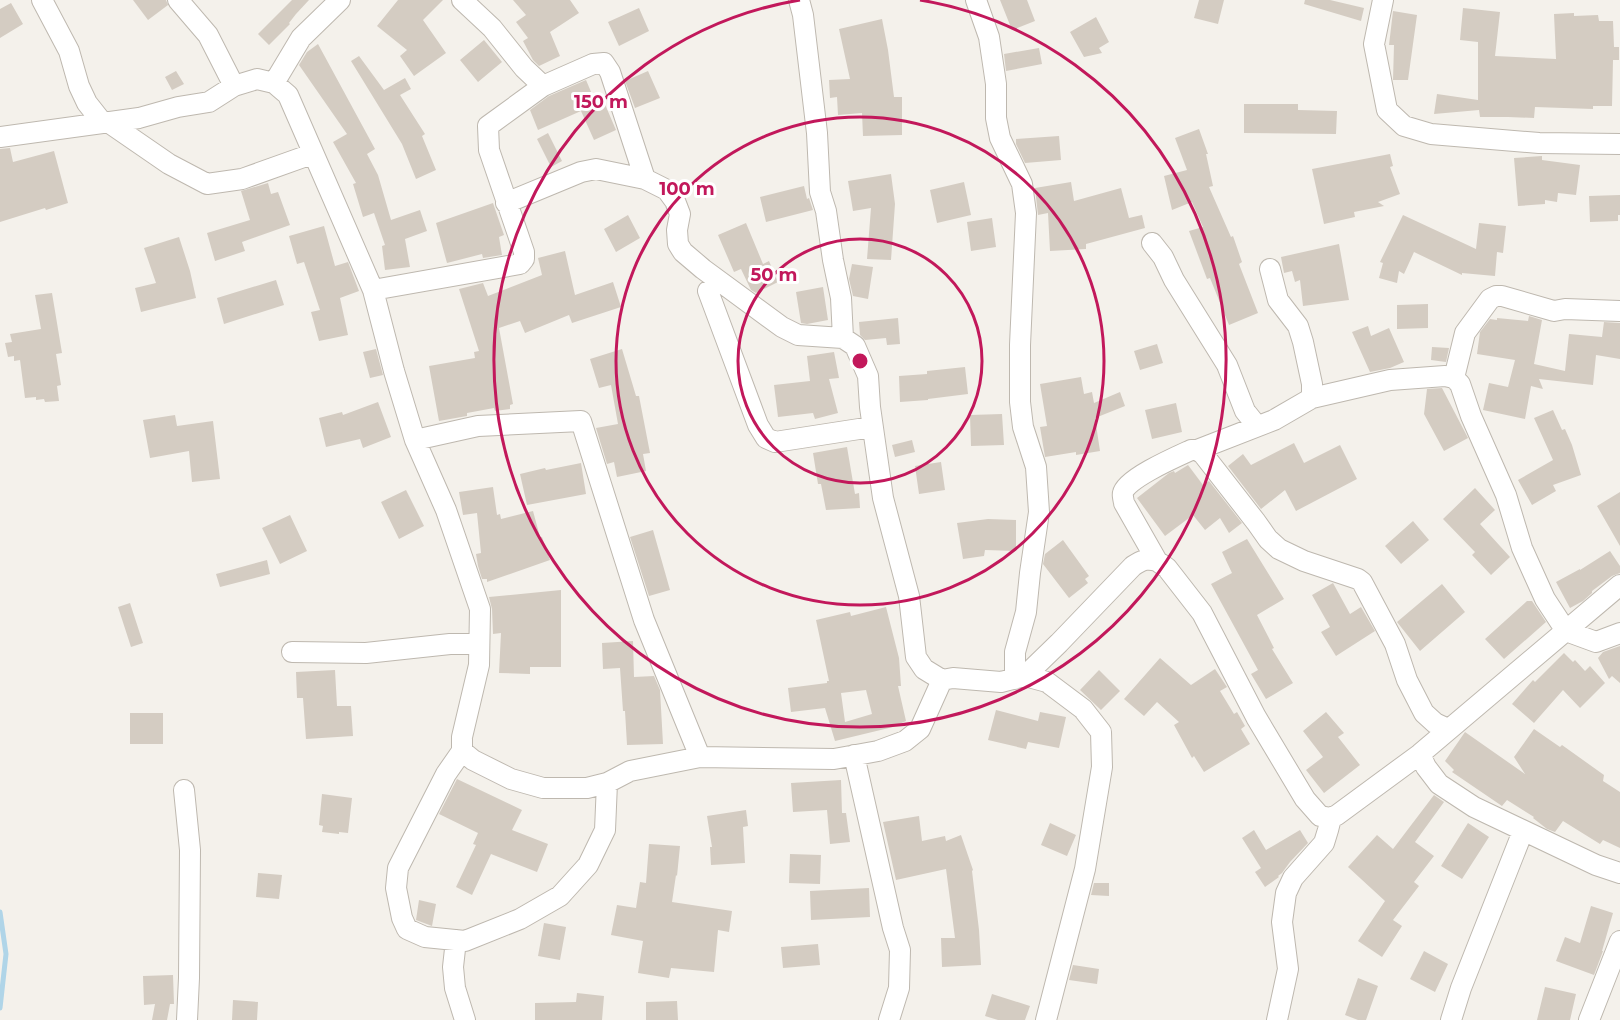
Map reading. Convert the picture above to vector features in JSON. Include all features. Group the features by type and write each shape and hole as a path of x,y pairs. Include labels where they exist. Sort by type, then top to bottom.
{"street":[{"path":"42,0 69,51 79,86 87,103 105,122 169,164 207,184 242,179 312,154"},
{"path":"178,0 208,35 234,86"},
{"path":"274,83 301,38 340,0"},
{"path":"462,0 492,28 524,68 543,86"},
{"path":"799,0 803,15 818,133 820,192 826,211 841,298 843,338"},
{"path":"976,0 989,37 996,84 996,118 1000,138 1022,184 1026,213 1020,345 1020,402 1023,427 1036,467 1039,512 1026,612 1015,652 1020,677"},
{"path":"1383,0 1374,44 1387,110 1404,126 1431,134 1539,143 1620,144"},
{"path":"373,290 520,264 524,259 524,252 489,150 488,126 543,86 593,64 604,63 610,72 645,179"},
{"path":"0,137 139,118 178,107 209,102 234,86 256,79 274,83 288,96 373,290 415,440 446,510 480,609 479,665 462,736 462,751 446,774 398,868 396,888 402,918 407,929 425,937 465,941 520,920 560,896 588,865 605,830 607,783"},
{"path":"506,202 581,172 596,169 645,179 667,190 675,201 680,214 677,231 678,244 683,252 703,269 782,327 798,335 843,338 855,346 868,376 872,427 883,498 909,596 915,657 924,669 942,680 953,678 1001,682 1020,677 1047,682 1083,709 1101,732 1102,767 1085,869 1046,1020"},
{"path":"1152,243 1164,257 1174,280 1227,365 1245,411 1257,426"},
{"path":"1270,269 1278,300 1298,326 1304,342 1312,384 1312,398"},
{"path":"708,291 758,425 766,438 775,442 872,427"},
{"path":"1454,378 1465,333 1490,298 1502,296 1554,311 1565,309 1620,311"},
{"path":"1157,561 1124,503 1122,494 1126,487 1155,466 1191,450 1197,450 1274,420 1312,398 1390,380 1445,376 1454,378 1460,384 1471,416 1506,495 1522,548 1545,599 1566,631 1596,642 1620,633"},
{"path":"415,440 478,426 581,421 644,620 700,757"},
{"path":"1197,450 1203,454 1268,539 1279,549 1304,561 1362,582 1395,644 1407,680 1424,713 1435,723 1448,729"},
{"path":"1020,677 1059,643 1133,566 1149,559 1157,561 1167,568 1202,613 1256,717 1305,800 1320,816 1330,818 1420,754 1620,585"},
{"path":"292,652 366,653 450,644 479,644"},
{"path":"462,751 473,760 511,779 543,788 587,788 607,783 630,771 700,757 834,759 878,751 905,741 920,729 942,680"},
{"path":"1420,754 1426,767 1439,784 1474,807 1596,865 1620,873"},
{"path":"854,755 900,950 899,988 889,1020"},
{"path":"184,790 190,849 189,978 186,1020"},
{"path":"1277,1020 1288,969 1282,922 1286,893 1293,878 1324,843 1330,818"},
{"path":"1451,1020 1461,988 1523,831"},
{"path":"456,940 453,967 455,988 465,1020"},
{"path":"1589,1020 1620,941"}],"building":[{"path":"133,0 166,0 168,5 148,20"},
{"path":"292,0 309,0 269,45 258,34"},
{"path":"398,0 443,0 423,20 446,53 414,76 400,56 407,50 377,26"},
{"path":"513,0 570,0 579,13 550,32 560,56 539,66 533,60 523,41 528,38 516,22 526,15"},
{"path":"1000,0 1027,0 1035,21 1012,30"},
{"path":"1199,0 1224,0 1218,24 1194,18"},
{"path":"1305,0 1330,0 1364,8 1361,21 1304,4"},
{"path":"11,3 23,24 0,38 0,9"},
{"path":"639,8 649,31 619,46 608,22"},
{"path":"1463,8 1500,12 1495,56 1556,59 1554,14 1598,15 1599,21 1613,21 1614,47 1619,47 1619,60 1613,60 1612,106 1593,106 1593,109 1535,107 1534,118 1480,117 1479,110 1434,114 1437,94 1478,100 1478,42 1460,40"},
{"path":"1393,11 1417,15 1408,80 1393,80 1394,45 1389,45"},
{"path":"1096,17 1109,42 1099,48 1102,53 1084,57 1070,32"},
{"path":"882,19 894,97 902,97 902,135 863,136 862,113 838,115 837,97 830,98 829,80 850,79 839,29"},
{"path":"484,40 502,62 478,82 460,60"},
{"path":"318,44 375,149 367,154 378,175 391,220 420,210 427,231 405,239 410,267 385,270 382,246 385,245 374,213 363,217 353,184 356,183 333,142 347,134 299,65 307,52"},
{"path":"1039,48 1042,64 1006,71 1004,54"},
{"path":"359,56 384,90 405,78 411,89 400,95 425,134 422,136 436,170 416,179 402,144 351,61"},
{"path":"176,71 184,84 172,90 165,77"},
{"path":"648,71 660,98 635,108 625,81"},
{"path":"586,80 597,106 604,102 616,130 594,140 581,111 538,130 530,110 549,96"},
{"path":"1244,104 1298,104 1298,110 1337,111 1336,134 1244,133"},
{"path":"1199,129 1208,154 1206,154 1213,186 1209,187 1231,237 1233,236 1242,262 1239,264 1258,313 1229,325 1210,278 1207,279 1189,231 1203,227 1192,202 1172,210 1164,176 1187,170 1175,138"},
{"path":"548,133 562,161 551,167 537,139"},
{"path":"1059,136 1061,160 1025,163 1016,144 1016,139"},
{"path":"10,148 13,162 54,151 68,203 0,222 0,149"},
{"path":"1390,154 1393,166 1390,167 1400,194 1378,202 1384,206 1354,212 1355,217 1324,224 1312,169"},
{"path":"1542,156 1542,160 1580,165 1576,195 1558,193 1557,202 1545,200 1545,204 1518,206 1514,158"},
{"path":"891,174 895,204 891,260 867,259 871,208 853,211 848,181"},
{"path":"964,182 971,215 937,223 930,190"},
{"path":"1071,182 1074,201 1121,188 1129,218 1142,215 1145,228 1086,244 1086,249 1050,251 1048,213 1038,215 1035,188"},
{"path":"268,183 271,194 278,192 290,225 242,242 245,251 215,261 207,233 250,220 241,191"},
{"path":"804,186 813,210 766,222 760,197"},
{"path":"1620,195 1618,221 1590,222 1589,196"},
{"path":"493,203 504,235 499,237 502,255 483,258 482,254 447,263 436,223"},
{"path":"628,215 640,238 616,252 604,229"},
{"path":"1403,215 1476,249 1479,223 1506,226 1503,253 1497,252 1495,276 1462,273 1462,275 1414,252 1404,274 1399,271 1397,283 1379,278 1383,263 1380,262"},
{"path":"992,218 996,247 971,251 967,222"},
{"path":"746,223 763,264 769,261 778,282 756,293 751,290 741,269 734,272 718,235"},
{"path":"324,226 335,266 348,262 359,291 340,298 348,335 319,341 311,312 320,310 304,262 297,264 289,236"},
{"path":"179,237 196,298 141,312 135,288 156,283 144,248"},
{"path":"1339,244 1349,300 1303,306 1300,280 1295,282 1292,271 1284,273 1281,257"},
{"path":"565,251 575,295 613,282 621,307 572,323 569,315 525,333 520,321 499,328 513,404 510,405 510,409 495,411 494,408 439,421 429,366 475,358 474,352 479,351 459,289 483,283 488,296 542,275 538,258"},
{"path":"852,264 873,267 868,299 853,296 849,279"},
{"path":"276,280 284,305 224,324 217,298"},
{"path":"823,287 828,320 801,323 796,292"},
{"path":"52,293 62,353 56,354 61,385 57,386 59,401 45,402 44,399 36,400 36,397 25,398 20,360 14,361 14,356 8,357 5,343 12,342 10,334 41,329 35,295"},
{"path":"1428,304 1428,328 1397,329 1397,305"},
{"path":"1529,316 1542,320 1534,364 1565,371 1569,334 1602,337 1604,322 1620,323 1620,359 1596,355 1593,385 1539,379 1543,389 1531,386 1525,419 1483,410 1489,383 1508,387 1515,360 1477,354 1480,332 1490,319 1528,321"},
{"path":"898,318 900,344 887,345 886,338 865,340 860,335 859,322"},
{"path":"1368,326 1371,336 1389,328 1404,362 1390,368 1370,372 1352,332"},
{"path":"1157,344 1163,363 1140,370 1134,351"},
{"path":"1432,347 1449,348 1446,362 1431,360"},
{"path":"376,349 383,375 370,378 363,352"},
{"path":"622,349 636,396 639,396 650,453 643,454 646,471 617,477 614,462 607,464 596,428 618,424 611,385 599,388 590,359"},
{"path":"834,352 839,378 829,379 838,413 815,419 813,413 778,417 774,385 810,381 807,356"},
{"path":"965,367 968,394 900,402 899,376 927,374 927,371"},
{"path":"1081,377 1084,394 1092,392 1094,403 1120,392 1125,406 1095,418 1100,451 1045,457 1040,427 1047,426 1040,384"},
{"path":"1442,388 1468,438 1444,451 1424,414 1427,389"},
{"path":"378,402 391,437 363,448 360,439 326,447 319,418 342,412 343,415"},
{"path":"1176,403 1182,432 1152,439 1145,410"},
{"path":"1553,410 1572,445 1581,475 1553,485 1556,491 1532,505 1518,480 1553,460 1534,418"},
{"path":"1002,414 1004,445 971,446 970,415"},
{"path":"175,415 177,426 213,421 220,479 192,482 189,451 150,458 143,420"},
{"path":"912,440 915,452 895,457 892,445"},
{"path":"1294,443 1304,463 1340,445 1357,479 1296,511 1285,490 1261,509 1228,466 1243,454 1251,465"},
{"path":"847,447 855,494 859,493 860,508 826,510 821,484 818,484 813,453"},
{"path":"941,462 945,490 919,494 915,466"},
{"path":"581,463 586,494 527,505 520,474"},
{"path":"1188,465 1203,485 1209,481 1242,523 1229,533 1220,518 1205,530 1193,515 1165,536 1137,498 1169,473 1174,471 1175,473"},
{"path":"493,487 497,515 500,514 501,519 533,511 540,537 542,537 550,560 487,582 487,579 482,579 476,554 481,553 477,513 463,515 459,492"},
{"path":"1475,488 1495,510 1480,524 1510,557 1491,575 1472,555 1475,552 1443,519"},
{"path":"406,490 424,526 399,539 381,502"},
{"path":"1620,492 1620,546 1597,506"},
{"path":"290,515 307,551 280,564 262,528"},
{"path":"988,519 1016,520 1016,551 985,550 984,556 963,559 957,523"},
{"path":"1413,521 1429,540 1401,564 1385,546"},
{"path":"653,530 670,590 649,596 630,537"},
{"path":"1247,539 1284,599 1257,615 1274,648 1272,649 1293,683 1266,699 1251,674 1258,670 1211,584 1232,573 1222,552"},
{"path":"1063,540 1089,576 1085,579 1088,583 1069,598 1043,564 1045,554"},
{"path":"1610,551 1620,566 1620,573 1612,576 1583,601 1570,608 1556,582"},
{"path":"267,560 270,574 220,587 216,574"},
{"path":"1333,583 1350,614 1361,607 1375,631 1336,656 1321,632 1330,627 1312,595"},
{"path":"1442,584 1465,612 1420,651 1397,622"},
{"path":"561,590 561,667 530,667 530,674 499,673 501,633 493,634 489,597"},
{"path":"1527,601 1532,601 1546,622 1504,659 1485,639"},
{"path":"130,603 143,643 131,647 118,607"},
{"path":"886,607 899,658 901,686 898,686 906,721 893,727 835,741 825,708 791,712 788,688 829,681 816,620 850,612 851,616","holes":["866,690 872,714 845,722 841,693"]},
{"path":"633,641 634,677 654,676 660,690 663,744 627,745 620,668 603,669 602,643"},
{"path":"1620,646 1620,683 1612,676 1609,679 1598,658 1603,652"},
{"path":"1564,653 1573,662 1575,660 1585,671 1590,666 1605,683 1580,708 1563,690 1534,723 1512,704 1533,680 1535,682"},
{"path":"1160,658 1191,685 1215,669 1227,687 1220,691 1234,714 1237,712 1245,726 1241,729 1250,744 1204,772 1194,756 1192,758 1174,725 1179,722 1157,702 1144,716 1124,699"},
{"path":"335,670 337,706 351,706 353,736 306,739 303,698 297,698 296,672"},
{"path":"1099,670 1120,691 1101,710 1080,690"},
{"path":"996,710 1038,721 1040,712 1066,717 1059,748 1028,742 1026,749 988,740"},
{"path":"1326,712 1344,733 1338,737 1360,765 1324,793 1306,770 1323,757 1303,731"},
{"path":"130,713 163,713 163,744 130,744"},
{"path":"1534,729 1560,747 1562,745 1604,775 1603,781 1620,792 1620,848 1603,840 1600,844 1563,821 1555,832 1547,829 1534,817 1507,800 1502,806 1452,772 1454,770 1445,761 1465,732 1525,774 1514,757"},
{"path":"457,779 522,810 512,830 548,844 537,872 491,854 472,895 456,887 476,845 473,844 478,833 439,814"},
{"path":"841,780 842,813 846,813 850,842 830,844 827,810 793,812 791,783"},
{"path":"322,794 352,798 348,833 322,832 323,826 319,825"},
{"path":"1434,795 1444,802 1415,842 1434,856 1414,882 1419,886 1393,920 1402,926 1382,957 1358,941 1385,901 1348,867 1377,835 1393,849"},
{"path":"746,810 748,826 743,827 745,863 711,865 710,847 712,847 707,816"},
{"path":"919,816 922,841 945,836 946,841 961,835 973,870 981,965 942,967 941,938 955,938 946,869 896,880 883,822"},
{"path":"1050,823 1076,835 1067,856 1041,845"},
{"path":"1468,823 1489,837 1462,879 1441,866"},
{"path":"1254,830 1266,850 1300,830 1308,843 1279,877 1265,887 1255,872 1261,868 1242,838"},
{"path":"649,844 680,846 672,902 732,911 729,932 718,930 714,972 671,968 669,978 638,973 643,941 611,935 617,905 636,908 640,882 646,883"},
{"path":"790,854 821,855 820,884 789,883"},
{"path":"258,873 282,875 279,899 256,897"},
{"path":"1094,883 1109,883 1109,896 1091,895"},
{"path":"869,888 870,917 811,920 810,891"},
{"path":"419,900 436,904 432,926 416,920"},
{"path":"1591,906 1613,913 1594,975 1556,961 1565,937 1580,943"},
{"path":"544,923 566,927 560,960 538,956"},
{"path":"818,944 820,965 783,968 781,947"},
{"path":"1424,951 1448,964 1435,992 1410,979"},
{"path":"1073,965 1099,969 1097,984 1069,980"},
{"path":"173,975 174,1004 170,1004 167,1020 152,1020 155,1004 144,1005 143,976"},
{"path":"1358,978 1378,986 1366,1020 1358,1020 1345,1015"},
{"path":"1545,987 1576,994 1570,1020 1537,1020"},
{"path":"577,993 604,996 602,1020 535,1020 535,1003 576,1002"},
{"path":"992,994 1030,1006 1025,1020 998,1020 985,1016"},
{"path":"233,1000 258,1002 257,1020 232,1020"},
{"path":"677,1001 678,1020 646,1020 646,1002"}],"waterway":[{"path":"0,912 6,954 0,1008"}]}
